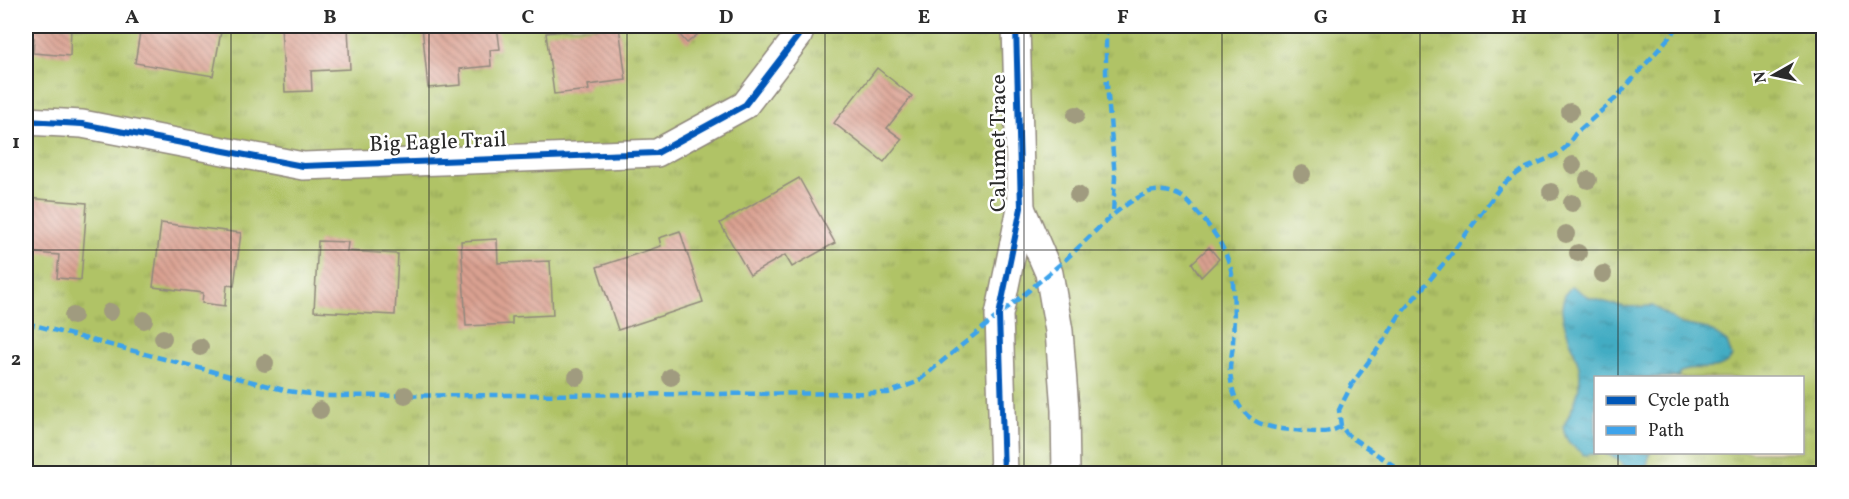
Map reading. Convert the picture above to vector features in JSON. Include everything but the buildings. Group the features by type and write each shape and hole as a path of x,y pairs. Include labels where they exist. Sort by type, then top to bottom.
{"street":[{"name":"Big Eagle Trail","path":"26,120 82,124 303,166 657,153 745,105 798,36 802,26"},
{"name":"Calumet Trace","path":"1005,474 999,315 1020,208 1016,26"},
{"name":"Calumet Trace","path":"1020,208 1049,273 1059,331 1065,410 1066,474"}],"green space":[{"path":"26,26 1823,26 1823,473 26,473"}],"water":[{"path":"1572,286 1590,298 1625,307 1653,306 1681,324 1708,329 1727,342 1732,357 1720,367 1693,368 1680,372 1678,376 1594,376 1594,454 1584,455 1568,441 1563,427 1575,402 1580,382 1578,363 1563,317 1562,306 1565,295"},
{"path":"1606,454 1650,454 1645,473 1632,473 1616,458"}],"marked path":[{"path":"1106,26 1106,73 1115,177 1113,213"},
{"path":"1406,474 1348,435 1341,426 1339,410 1352,384 1386,338 1398,317 1450,256 1501,186 1522,170 1556,155 1566,147 1575,134 1616,98 1679,26"},
{"path":"26,323 288,391 323,396 888,393 917,382 1065,260 1123,207 1148,192 1164,191 1187,201 1208,224 1230,265 1234,312 1230,369 1235,396 1240,407 1256,421 1279,429 1324,432 1341,426"}],"cycle path":[{"path":"26,121 82,124 303,166 657,153 745,105 798,36 802,26"},
{"path":"1004,474 999,315 1021,208 1016,26"}]}
